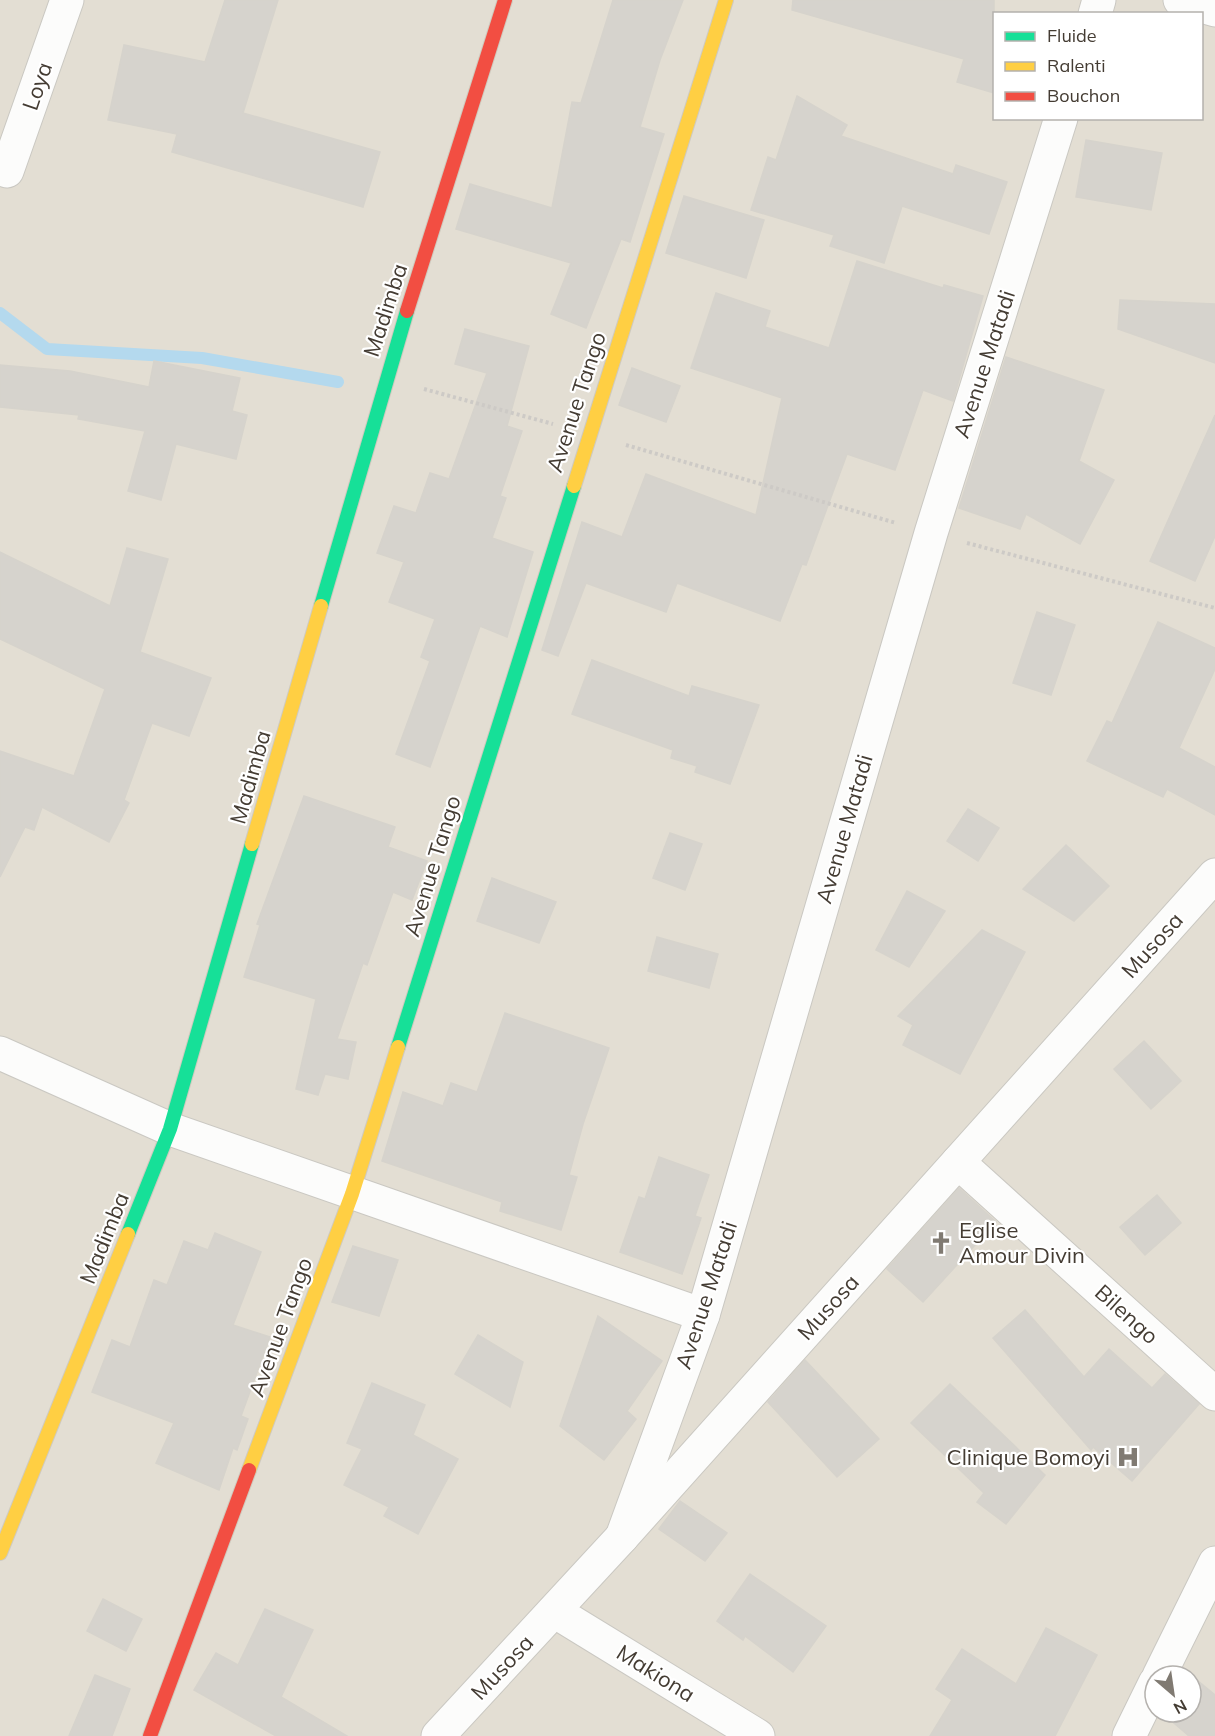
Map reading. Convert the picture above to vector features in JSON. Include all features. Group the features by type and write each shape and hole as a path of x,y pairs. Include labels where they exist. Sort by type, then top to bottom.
{"street":[{"name":"Loya","path":"7,171 68,0"},
{"name":"Madimba","path":"0,1553 170,1129 386,379 505,0"},
{"name":"Avenue Tango","path":"150,1736 352,1194 588,434 726,0"},
{"path":"1180,0 1215,10"},
{"name":"Avenue Matadi","path":"622,1538 703,1315 931,533 1060,120"},
{"name":"Musosa","path":"438,1736 622,1538 1215,875"},
{"path":"0,1053 170,1129 703,1315"},
{"name":"Bilengo","path":"958,1162 1215,1394"},
{"path":"1165,1664 1215,1563"},
{"name":"Makiona","path":"554,1611 758,1736"},
{"path":"1129,1736 1143,1707"}],"path":[{"path":"386,379 588,434 931,533 1215,608"}],"shaded area":[{"path":"0,0 1215,0 1215,1736 0,1736"}],"building":[{"path":"225,0 278,0 243,113 380,152 363,207 172,152 177,134 108,120 124,45 205,62"},
{"path":"613,0 683,0 660,60 640,127 664,134 630,242 621,239 586,328 551,314 571,263 456,229 470,184 552,208 572,102 581,103"},
{"path":"793,0 994,0 993,93 957,82 964,59 792,10"},
{"path":"797,96 847,125 841,136 953,174 956,165 1007,182 989,234 902,206 884,263 830,246 834,235 751,210 768,157 776,160"},
{"path":"1086,140 1162,153 1151,210 1076,197"},
{"path":"684,196 764,220 746,278 666,253"},
{"path":"857,261 943,288 944,285 983,296 953,401 923,390 895,470 847,454 806,565 802,564 780,621 677,583 666,612 586,583 558,656 542,650 582,522 622,537 646,474 756,515 782,398 691,368 716,293 770,311 765,327 829,348"},
{"path":"1120,300 1215,304 1215,363 1118,329"},
{"path":"465,329 529,346 507,426 522,431 500,496 506,498 492,538 533,552 507,637 480,626 430,767 396,754 430,661 421,657 435,619 389,602 404,562 377,553 394,506 416,513 430,473 449,479 487,373 455,364"},
{"path":"1006,357 1104,390 1079,461 1114,480 1080,544 1026,514 1020,529 959,508"},
{"path":"154,361 240,378 232,411 247,415 236,459 176,444 161,500 128,491 145,431 78,419 79,415 0,407 0,365 70,371 149,387"},
{"path":"632,368 680,386 666,422 619,405"},
{"path":"1215,415 1215,536 1195,581 1150,561"},
{"path":"127,548 168,559 140,652 211,678 189,736 152,723 124,800 129,803 109,842 42,807 34,830 25,827 0,877 0,751 74,776 105,689 0,639 0,552 110,606"},
{"path":"1037,612 1075,625 1051,695 1013,683"},
{"path":"1158,622 1215,648 1215,669 1179,748 1215,767 1215,815 1167,789 1163,797 1087,761 1107,721 1112,723"},
{"path":"592,660 689,696 692,686 759,705 730,784 695,772 697,766 671,758 673,750 572,714"},
{"path":"304,796 395,827 388,847 427,861 412,900 393,892 367,965 363,963 337,1039 356,1042 348,1079 325,1074 318,1095 296,1089 316,999 244,977 260,925 257,924"},
{"path":"968,809 999,828 978,861 947,841"},
{"path":"670,833 702,844 685,890 653,878"},
{"path":"1066,845 1109,886 1074,921 1023,889"},
{"path":"492,878 556,902 539,943 477,921"},
{"path":"907,891 945,911 909,967 876,950"},
{"path":"982,930 1025,952 960,1074 903,1045 913,1025 898,1016"},
{"path":"657,937 718,954 709,988 648,971"},
{"path":"505,1013 609,1048 583,1124 569,1175 577,1177 561,1230 500,1211 502,1202 382,1161 403,1092 443,1106 451,1083 477,1092"},
{"path":"1144,1041 1181,1081 1151,1109 1114,1069"},
{"path":"659,1157 709,1175 695,1216 701,1218 682,1274 620,1252 639,1197 645,1199"},
{"name":"Eglise Amour Divin","path":"959,1188 996,1222 923,1302 887,1269"},
{"path":"1157,1195 1181,1223 1145,1255 1120,1227"},
{"path":"215,1233 261,1252 233,1325 270,1337 241,1416 248,1419 237,1450 233,1448 219,1490 156,1463 174,1423 92,1392 112,1340 130,1347 154,1280 167,1285 184,1241 208,1250"},
{"path":"353,1246 398,1260 379,1316 332,1302"},
{"path":"1025,1310 1084,1377 1109,1349 1152,1388 1165,1374 1199,1404 1132,1481 1093,1447 1091,1450 993,1338"},
{"path":"598,1316 662,1361 627,1411 636,1419 604,1460 560,1426"},
{"path":"478,1335 523,1362 510,1407 455,1374"},
{"path":"805,1360 879,1439 837,1477 768,1402"},
{"path":"372,1383 425,1405 413,1435 458,1459 418,1534 384,1516 389,1507 344,1485 362,1449 347,1443"},
{"path":"950,1384 1045,1475 1006,1524 977,1502 984,1493 911,1423"},
{"path":"680,1501 727,1533 705,1561 659,1529"},
{"path":"750,1574 826,1626 793,1672 745,1636 743,1640 717,1621"},
{"path":"103,1599 142,1619 126,1651 87,1631"},
{"path":"265,1609 313,1630 281,1697 347,1736 276,1736 194,1690 216,1653 238,1665"},
{"path":"1046,1628 1097,1655 1055,1736 930,1736 952,1700 936,1689 962,1649 1016,1684"},
{"path":"95,1675 130,1689 112,1736 69,1736"},
{"path":"1203,1685 1215,1695 1215,1736 1189,1736 1175,1724 1203,1724"}],"waterway":[{"path":"0,313 47,349 202,358 338,382"}],"traffic: fast":[{"path":"321,606 407,311"},
{"path":"398,1047 574,486"},
{"path":"128,1234 170,1129 252,844"}],"traffic: slow":[{"path":"574,486 726,0"},
{"path":"252,844 321,606"},
{"path":"249,1470 352,1194 398,1047"},
{"path":"0,1553 128,1234"}],"traffic: jam":[{"path":"407,311 505,0"},
{"path":"150,1736 249,1470"}],"place":[{"name":"Eglise Amour Divin","path":"941,1243"},
{"name":"Clinique Bomoyi","path":"1128,1457"}]}
